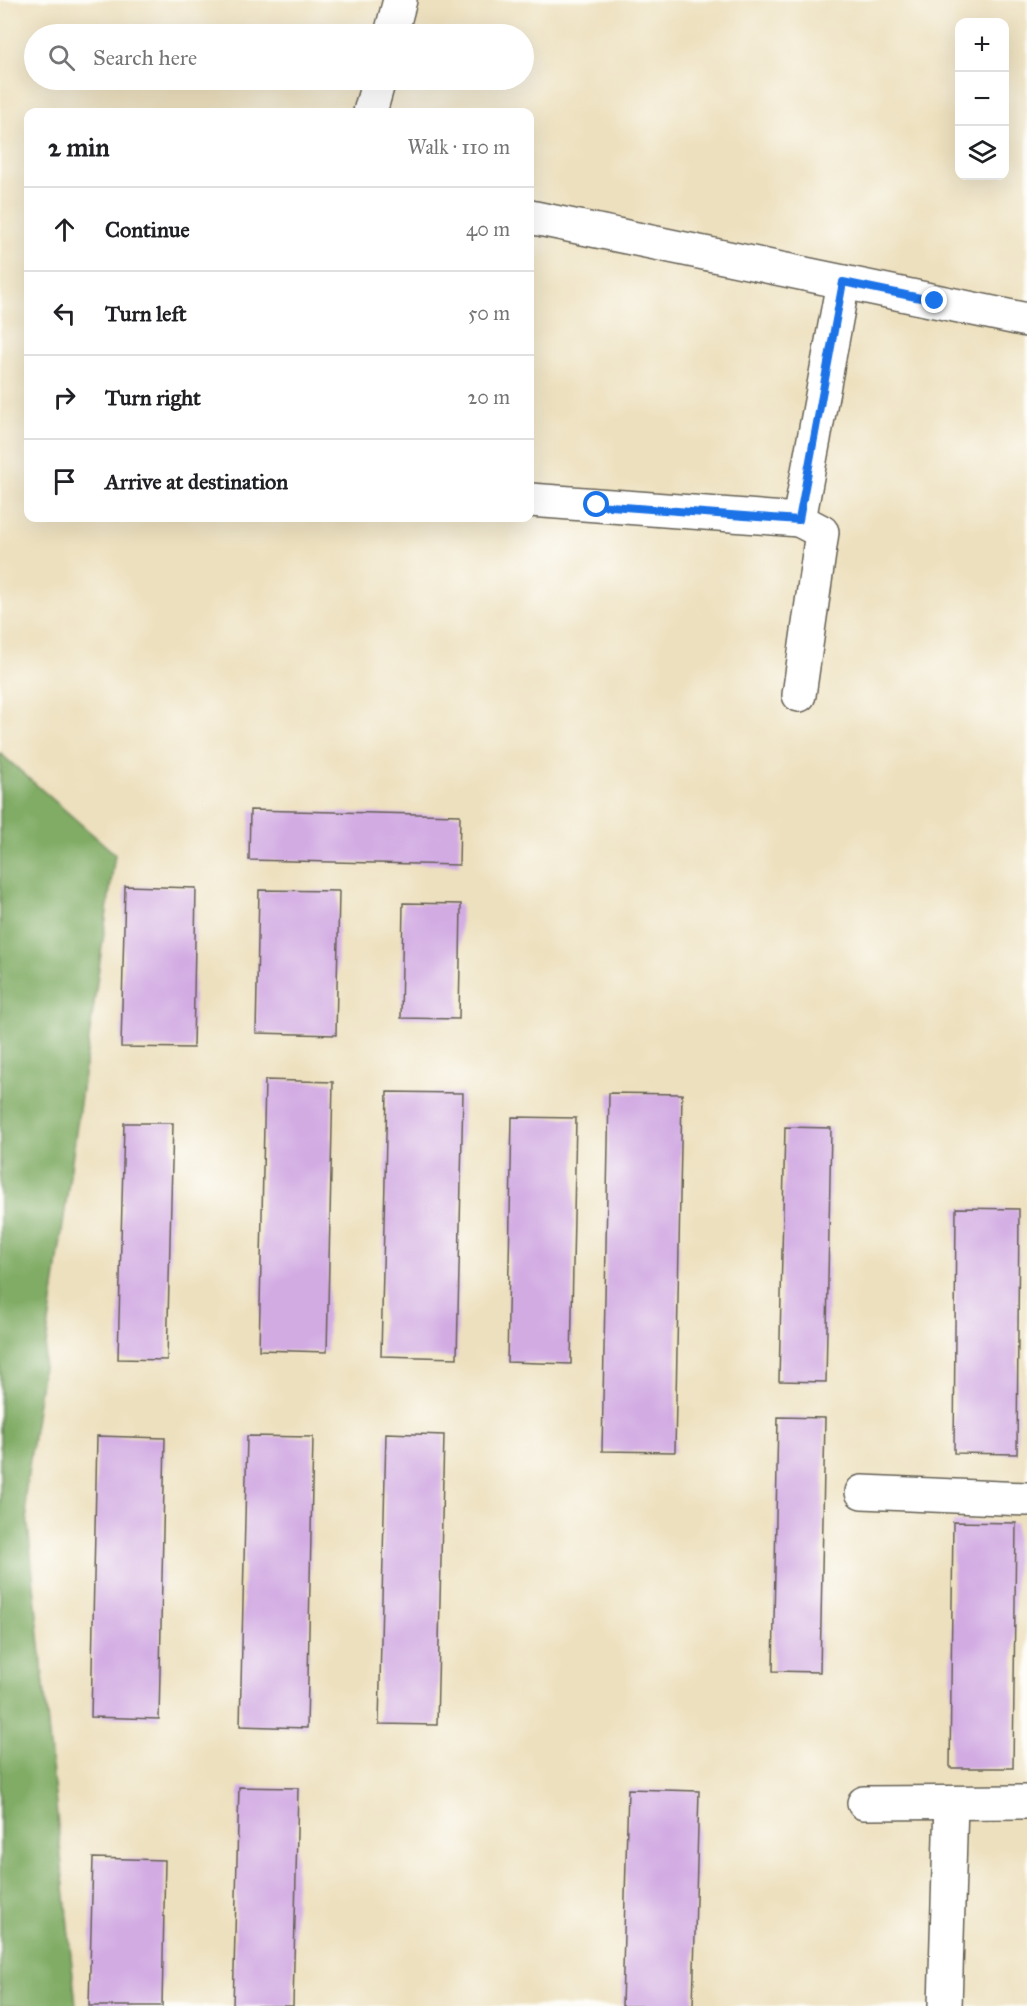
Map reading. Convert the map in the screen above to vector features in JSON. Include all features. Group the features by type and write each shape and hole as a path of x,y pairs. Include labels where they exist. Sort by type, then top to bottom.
{"street":[{"path":"394,24 400,0"},
{"path":"371,108 376,90"},
{"path":"534,218 1027,320"},
{"path":"799,520 843,282"},
{"path":"534,500 799,520 822,532 799,695"},
{"path":"862,1492 1027,1499"},
{"path":"864,1803 1027,1803"},
{"path":"945,2006 951,1803"}],"green space":[{"path":"0,753 115,854 25,1495 76,2006 0,2006"}],"building":[{"path":"250,810 460,815 459,865 249,860"},
{"path":"125,886 196,888 193,1048 121,1047"},
{"path":"259,890 339,891 336,1035 256,1033"},
{"path":"403,903 461,904 459,1019 401,1018"},
{"path":"265,1080 333,1082 327,1352 259,1350"},
{"path":"387,1092 463,1093 457,1358 381,1356"},
{"path":"609,1093 682,1094 675,1452 602,1451"},
{"path":"512,1117 576,1118 571,1364 507,1362"},
{"path":"124,1123 173,1123 167,1360 118,1359"},
{"path":"785,1127 831,1128 826,1382 779,1381"},
{"path":"956,1208 1019,1209 1017,1454 954,1453"},
{"path":"778,1417 825,1418 820,1672 773,1671"},
{"path":"386,1433 444,1435 437,1725 379,1724"},
{"path":"97,1436 165,1438 159,1719 91,1717"},
{"path":"247,1436 313,1437 307,1728 240,1726"},
{"path":"953,1522 1016,1523 1013,1768 950,1768"},
{"path":"239,1787 298,1788 293,2006 233,2006"},
{"path":"628,1789 699,1791 693,2006 622,2006"},
{"path":"93,1858 165,1860 162,2006 89,2006"}],"route":[{"path":"597,505 799,520 843,282 935,301"}]}
